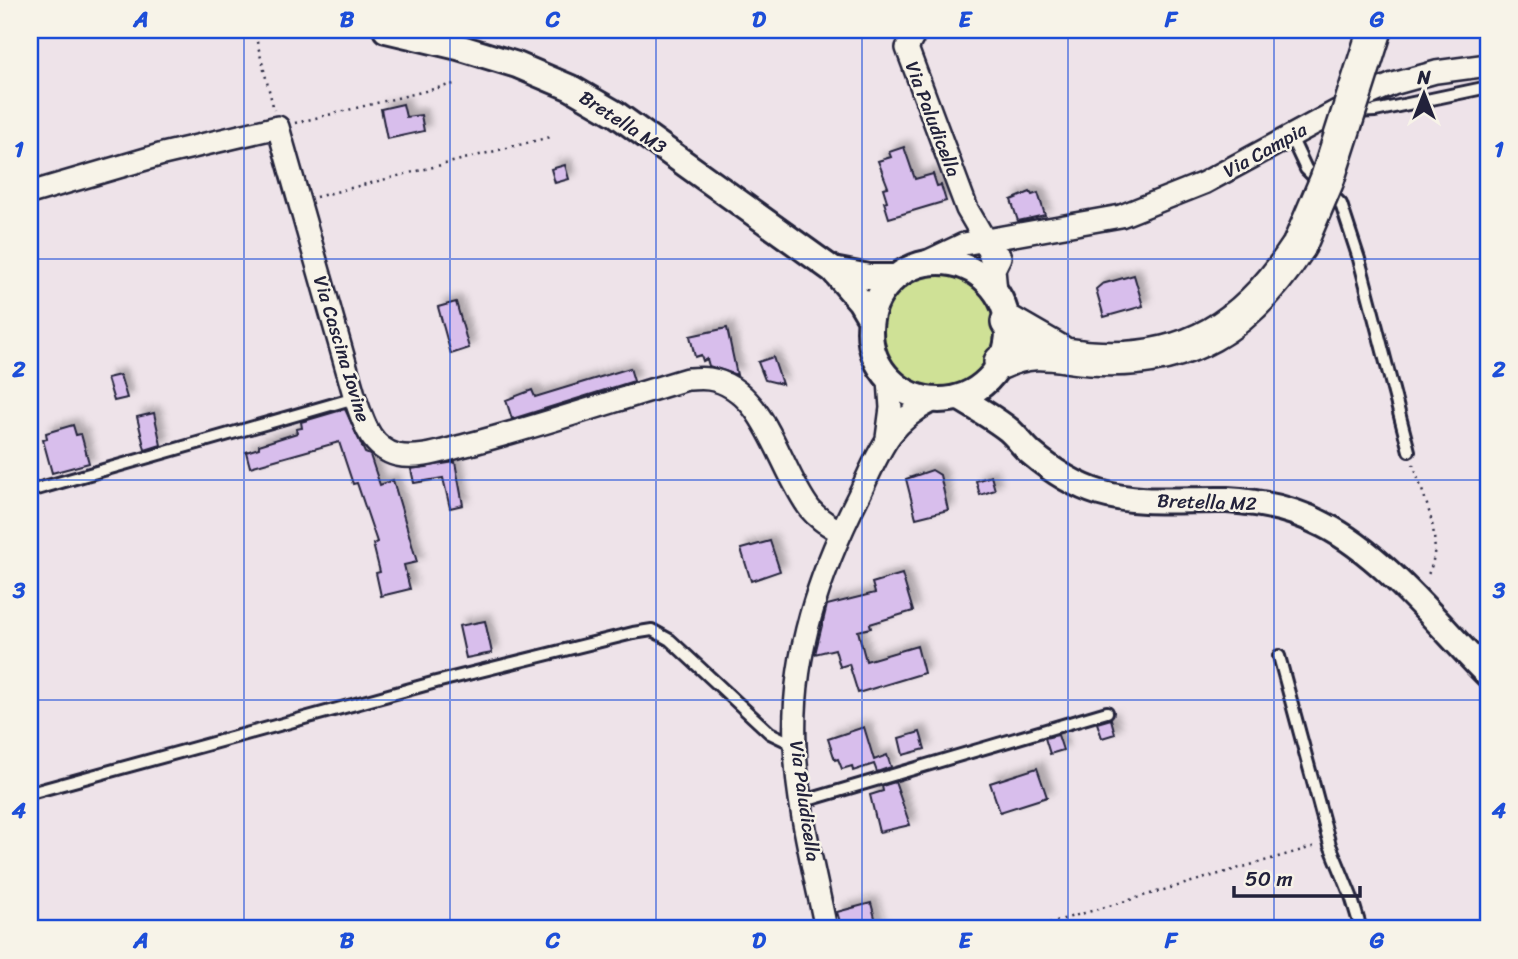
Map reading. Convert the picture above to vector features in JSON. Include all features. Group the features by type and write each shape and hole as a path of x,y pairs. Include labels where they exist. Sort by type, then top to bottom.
{"highway":[{"path":"998,368 1018,354 1034,351 1110,359 1140,358 1191,345 1219,331 1241,315 1264,294 1298,246 1327,180 1375,30"},
{"path":"999,294 1062,354"}],"street":[{"name":"Bretella M3","path":"386,30 458,47 517,65 571,88 616,114 833,270 860,301 870,318"},
{"name":"Via Paludicella","path":"908,36 967,209 985,240 999,294"},
{"name":"Via Campia","path":"1040,232 1121,216 1204,183 1332,113 1394,84 1436,72 1488,65"},
{"path":"30,193 163,154 278,127"},
{"name":"Via Cascina Iovine","path":"278,127 355,398 367,430 378,446 397,455 414,456 498,437 687,379 708,379 730,387 751,403 792,481 810,509 823,522 840,532"},
{"path":"935,257 967,229 967,209"},
{"path":"1040,232 1023,239 999,258 999,294 1006,349 998,368 984,384 960,398 932,401 906,393 889,380 877,364 869,335 870,318 875,303 883,289 895,277 908,268 964,244 1040,232"},
{"path":"935,257 940,262 957,264 972,270 999,294"},
{"name":"Bretella M3","path":"833,270 869,277 895,277"},
{"name":"Bretella M2","path":"998,368 998,399 1009,430"},
{"name":"Via Paludicella","path":"887,438 891,408 889,380"},
{"name":"Bretella M2","path":"960,398 1009,430 1052,469 1100,493 1128,499 1249,502 1300,514 1341,534 1371,556 1488,675"},
{"name":"Via Paludicella","path":"826,929 801,802 795,746 797,684 806,630 824,570 840,532 887,438 917,408 932,401"}],"lane":[{"path":"1332,113 1375,111 1488,87"},
{"path":"1290,135 1306,169 1341,204 1359,259 1409,450"},
{"path":"30,491 355,398"},
{"path":"30,793 436,682 633,633 652,631 670,640 770,733 795,746"},
{"path":"1279,656 1330,845 1361,929"},
{"path":"801,802 1107,712"}],"path":[{"path":"250,30 256,38 278,127 454,84"},
{"path":"299,201 550,137"},
{"path":"1409,450 1435,540 1431,570 1412,597"},
{"path":"1029,929 1311,847 1330,845"}],"green space":[{"path":"940,274 962,278 981,290 993,309 997,331 993,353 981,372 962,384 940,388 918,384 899,372 887,353 883,331 887,309 899,290 918,278"}],"building":[{"path":"403,104 406,117 421,115 424,131 387,139 381,109"},
{"path":"904,147 915,179 933,174 937,186 941,185 946,201 889,218 883,188 888,187 878,161 891,157 889,152"},
{"path":"565,165 569,179 555,183 551,169"},
{"path":"1030,192 1032,195 1038,193 1045,215 1018,221 1011,200"},
{"path":"1134,275 1143,306 1104,317 1096,289 1102,284"},
{"path":"456,302 469,348 451,354 438,307"},
{"path":"727,328 737,375 709,366 707,359 703,361 701,355 695,357 690,336"},
{"path":"773,357 782,384 765,380 758,362"},
{"path":"630,368 634,381 512,419 506,400 532,390 535,397"},
{"path":"120,375 127,398 114,401 107,378"},
{"path":"345,409 365,453 370,455 380,485 393,480 417,562 404,565 410,589 381,596 376,573 380,572 373,544 377,542 357,483 353,484 339,442 250,467 246,452 297,433 296,429 302,428 301,422"},
{"path":"154,413 161,445 145,450 137,417"},
{"path":"73,425 76,435 81,434 89,463 52,473 43,440 47,439 46,433"},
{"path":"455,462 463,505 450,508 443,478 414,483 411,469"},
{"path":"932,470 940,475 948,510 916,518 906,479"},
{"path":"991,476 995,490 980,495 976,481"},
{"path":"770,541 780,571 751,581 741,549"},
{"path":"902,574 913,611 870,624 871,628 858,631 866,661 917,646 924,673 858,693 849,664 840,667 835,649 815,654 827,605 875,593 872,583"},
{"path":"485,621 492,653 466,658 459,626"},
{"path":"1111,719 1115,734 1102,738 1097,723"},
{"path":"864,727 874,760 887,755 891,767 877,772 874,764 853,771 852,766 842,769 838,759 835,760 828,739"},
{"path":"920,732 925,749 903,755 899,738"},
{"path":"1058,735 1063,750 1050,754 1045,738"},
{"path":"1037,768 1047,797 1000,812 990,783"},
{"path":"895,782 910,825 879,832 870,795 883,791 882,786"},
{"path":"871,903 878,929 842,929 837,912"}]}
